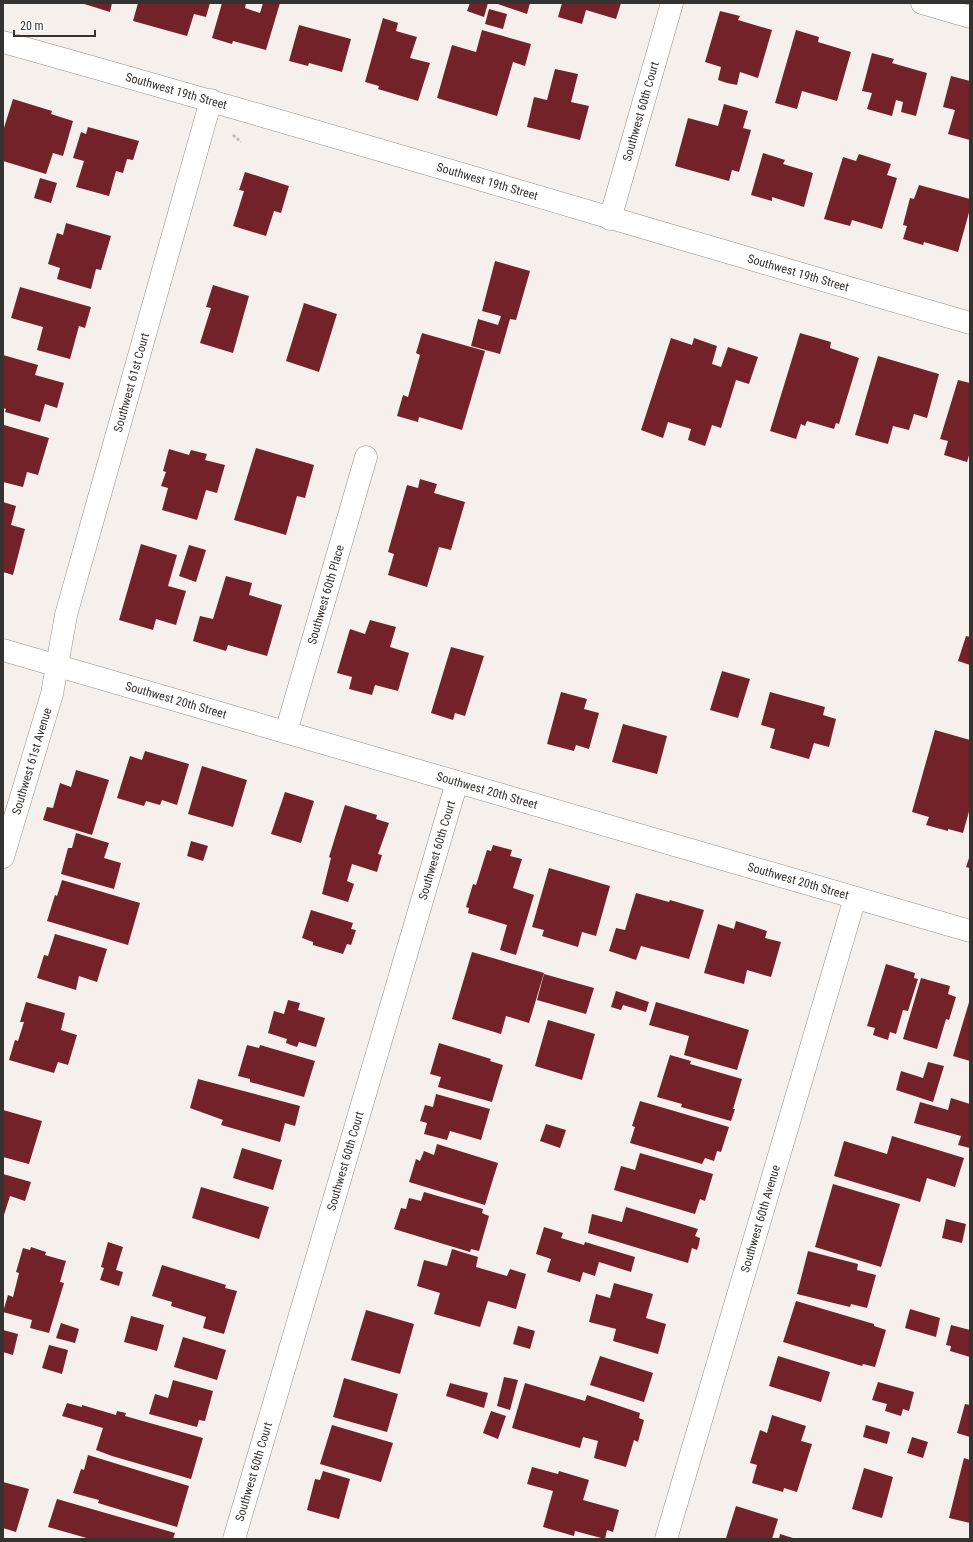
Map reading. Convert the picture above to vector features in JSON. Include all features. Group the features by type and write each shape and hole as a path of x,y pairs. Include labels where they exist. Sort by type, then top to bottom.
{"street":[{"name":"Southwest 60th Court","path":"610,219 672,3"},
{"path":"922,3 970,17"},
{"name":"Southwest 19th Street","path":"3,42 211,100 610,219 970,323"},
{"name":"Southwest 61st Court","path":"57,666 66,615 211,100"},
{"name":"Southwest 60th Place","path":"286,732 366,457"},
{"name":"Southwest 20th Street","path":"3,650 970,931"},
{"name":"Southwest 61st Avenue","path":"3,856 52,694 57,666"},
{"name":"Southwest 60th Court","path":"234,1539 457,782"},
{"name":"Southwest 60th Avenue","path":"666,1539 855,898"}],"building":[{"path":"81,3 112,3 110,12"},
{"path":"138,3 210,3 206,17 194,14 187,36 133,21"},
{"path":"222,3 246,3 245,8 260,13 263,3 280,3 266,50 233,41 232,44 212,38"},
{"path":"470,3 488,3 484,17 467,11"},
{"path":"495,3 530,3 527,14"},
{"path":"562,3 621,3 616,19 586,10 582,24 558,17"},
{"path":"489,9 507,14 503,29 485,24"},
{"path":"720,11 740,16 738,20 772,30 758,78 740,72 737,85 727,83 718,80 721,67 705,62"},
{"path":"383,18 398,23 396,31 417,37 410,58 430,63 418,101 378,89 379,86 365,82"},
{"path":"299,25 351,39 342,72 309,63 308,66 289,61"},
{"path":"482,30 531,44 525,66 513,62 497,116 437,98 452,45 476,52"},
{"path":"796,30 819,37 818,42 851,52 837,101 802,91 797,109 775,103"},
{"path":"872,53 894,59 892,63 927,73 916,116 901,112 903,102 896,100 892,116 867,109 872,93 862,91"},
{"path":"555,69 578,74 571,102 589,106 580,140 527,127 534,97 547,100"},
{"path":"951,76 970,81 970,140 948,134 955,110 943,107"},
{"path":"13,99 52,111 51,114 73,121 63,156 53,153 46,174 3,161 3,131"},
{"path":"724,104 748,111 743,128 751,130 739,172 732,170 729,181 675,166 688,118 718,126"},
{"path":"88,127 139,141 133,160 127,159 123,173 116,171 109,196 76,187 84,161 73,158 81,132 86,134"},
{"path":"763,153 785,160 783,164 813,173 804,207 772,197 772,201 751,195"},
{"path":"859,154 891,164 887,175 897,178 882,229 852,220 850,226 824,219 843,157 856,161"},
{"path":"245,172 289,186 281,213 274,211 266,236 233,226 244,191 239,190"},
{"path":"40,178 57,183 51,203 34,198"},
{"path":"919,185 970,199 970,209 958,252 924,242 923,245 903,239 907,226 903,225 910,198 914,199"},
{"path":"66,223 111,236 101,270 96,269 91,289 57,279 60,268 48,264 57,233 63,235"},
{"path":"495,261 530,271 516,320 510,319 500,354 471,346 478,319 498,325 501,316 482,311"},
{"path":"213,285 249,296 233,353 200,343 211,308 206,307"},
{"path":"20,287 91,307 85,328 79,326 70,359 37,350 43,327 11,318"},
{"path":"304,303 337,314 319,372 286,361"},
{"path":"422,333 485,351 462,430 419,417 418,422 397,416 403,395 408,397 420,355 416,353"},
{"path":"800,333 831,342 830,348 859,358 839,424 836,423 834,429 807,421 805,426 801,424 796,439 770,431"},
{"path":"671,338 692,345 694,338 717,346 712,364 721,367 728,347 758,357 749,384 736,380 721,428 712,425 705,446 688,440 691,429 668,422 663,438 641,430"},
{"path":"3,355 38,365 35,375 64,383 57,408 45,404 40,422 5,412 6,409 3,408"},
{"path":"878,356 939,374 927,418 914,414 909,430 893,426 888,444 855,435"},
{"path":"958,380 970,383 970,452 967,462 944,455 948,441 940,439"},
{"path":"4,425 49,438 38,475 27,472 23,487 3,482"},
{"path":"256,448 314,465 305,498 297,496 286,535 234,520"},
{"path":"169,449 189,455 191,450 207,454 205,460 225,465 217,493 206,490 197,520 162,510 168,488 161,486 166,472 163,471"},
{"path":"420,479 437,484 434,493 465,502 451,550 439,547 427,587 388,575 394,554 388,552 407,485 418,488"},
{"path":"3,502 16,506 11,525 25,529 13,575 3,572"},
{"path":"141,544 177,555 168,586 186,591 176,625 156,619 153,630 119,620"},
{"path":"189,545 206,550 196,582 179,576"},
{"path":"226,576 252,583 249,595 282,605 267,656 228,645 226,651 193,641 200,616 213,619"},
{"path":"370,620 396,627 390,647 409,653 398,691 375,685 372,695 349,689 352,677 337,673 350,629 365,634"},
{"path":"966,636 970,637 970,665 958,661"},
{"path":"451,647 484,656 465,716 455,713 453,720 431,713"},
{"path":"722,671 750,679 738,718 710,710"},
{"path":"561,692 587,699 584,709 599,713 589,749 576,745 574,751 547,744"},
{"path":"770,692 825,707 823,715 836,719 829,747 814,743 809,759 770,748 775,729 761,725"},
{"path":"623,724 667,736 657,774 612,762"},
{"path":"935,730 970,740 970,808 963,833 948,829 948,831 926,825 929,817 912,812"},
{"path":"145,751 189,764 177,805 162,800 160,805 146,801 144,806 117,798 130,756 142,760"},
{"path":"202,766 247,780 233,827 188,814"},
{"path":"76,770 109,780 92,835 43,820 47,807 53,808 60,783 71,787"},
{"path":"285,792 314,801 301,843 271,834"},
{"path":"345,805 377,815 376,819 389,823 378,854 382,855 377,872 352,864 347,881 354,884 348,902 322,894 331,858 329,857"},
{"path":"76,833 109,843 104,858 121,863 114,889 61,874 68,848 72,848"},
{"path":"191,841 208,846 203,861 187,856"},
{"path":"493,845 512,850 510,856 522,859 513,888 534,895 516,955 500,950 507,925 468,913 469,908 466,907 473,884 476,885 487,850 491,851"},
{"path":"970,855 970,868 966,867"},
{"path":"549,868 610,886 596,936 582,932 578,947 542,936 544,930 532,927"},
{"path":"62,880 140,903 128,945 47,921 55,895 57,896"},
{"path":"636,893 669,902 670,900 704,910 689,959 641,946 636,960 609,951 616,928 625,930"},
{"path":"311,910 353,923 351,929 356,930 351,945 347,944 343,954 313,945 313,942 302,938"},
{"path":"736,921 767,931 765,938 781,942 771,977 747,970 744,984 704,973 718,924 734,929"},
{"path":"55,934 107,949 97,982 79,976 76,990 37,978 44,955 48,956"},
{"path":"472,952 544,973 529,1023 506,1016 501,1034 452,1019"},
{"path":"886,964 915,973 914,978 918,979 908,1011 903,1010 896,1034 890,1032 888,1040 873,1035 875,1028 867,1026"},
{"path":"544,974 594,988 586,1014 537,1000"},
{"path":"921,978 950,986 948,994 956,997 949,1020 946,1019 937,1049 903,1039"},
{"path":"616,991 649,1002 646,1012 623,1005 621,1010 611,1007"},
{"path":"970,999 970,1061 953,1056"},
{"path":"288,1000 300,1003 298,1010 325,1018 316,1047 299,1042 297,1047 286,1043 287,1039 268,1033 274,1011 284,1014"},
{"path":"26,1002 65,1013 61,1030 77,1035 68,1065 58,1062 54,1073 9,1060 15,1040 18,1041 24,1022 20,1022"},
{"path":"656,1002 749,1030 737,1070 684,1055 689,1036 649,1025"},
{"path":"548,1020 595,1034 582,1080 535,1066"},
{"path":"439,1043 491,1059 490,1061 503,1065 492,1102 438,1087 441,1077 430,1074"},
{"path":"247,1045 259,1048 260,1045 315,1061 304,1097 250,1082 250,1079 238,1076"},
{"path":"670,1055 691,1061 690,1064 742,1079 731,1121 681,1107 682,1104 657,1097"},
{"path":"928,1062 944,1066 933,1102 896,1090 901,1071 923,1078"},
{"path":"198,1079 300,1106 295,1126 285,1123 280,1142 221,1125 223,1120 190,1108"},
{"path":"436,1094 490,1109 481,1140 450,1131 447,1140 424,1134 427,1123 420,1121 425,1105 433,1107"},
{"path":"951,1098 970,1104 970,1148 958,1145 961,1136 914,1123 920,1102 948,1110"},
{"path":"640,1101 729,1127 721,1152 717,1151 714,1161 705,1158 702,1164 630,1143 635,1127 632,1126"},
{"path":"3,1110 42,1121 29,1164 3,1157"},
{"path":"546,1124 566,1130 560,1148 540,1141"},
{"path":"892,1136 964,1158 955,1187 927,1178 920,1202 834,1176 844,1141 887,1154"},
{"path":"437,1144 498,1163 485,1205 409,1182 416,1159 420,1161 424,1151 434,1155"},
{"path":"242,1148 282,1160 273,1190 233,1178"},
{"path":"640,1153 713,1174 705,1201 700,1199 695,1214 614,1190 621,1166 635,1170"},
{"path":"3,1174 31,1182 25,1201 10,1196 3,1218"},
{"path":"833,1184 900,1204 881,1267 815,1247"},
{"path":"201,1187 269,1207 259,1239 192,1218"},
{"path":"424,1192 483,1209 482,1213 489,1216 479,1251 471,1249 470,1252 394,1229 401,1208 406,1209 409,1198 421,1201"},
{"path":"626,1207 698,1229 695,1236 700,1238 699,1244 697,1250 692,1248 688,1263 588,1233 592,1214 622,1222"},
{"path":"946,1219 966,1224 962,1243 942,1238"},
{"path":"544,1227 563,1233 561,1238 584,1245 585,1242 635,1257 631,1272 599,1262 595,1276 583,1272 580,1282 547,1272 551,1259 536,1254"},
{"path":"108,1242 123,1247 116,1270 123,1272 119,1286 100,1280 104,1268 101,1267"},
{"path":"31,1247 46,1252 45,1255 66,1261 60,1282 64,1283 49,1333 30,1328 32,1320 3,1312 8,1295 13,1297 19,1273 16,1272 23,1248 30,1250"},
{"path":"452,1249 478,1257 476,1267 507,1276 510,1269 526,1274 516,1309 488,1301 480,1327 434,1314 440,1293 417,1286 424,1260 447,1266"},
{"path":"808,1251 858,1264 857,1270 876,1275 867,1308 851,1304 850,1307 797,1294"},
{"path":"162,1265 226,1285 225,1288 237,1291 224,1334 203,1328 206,1317 171,1306 172,1302 152,1296"},
{"path":"614,1283 653,1294 646,1318 666,1324 658,1354 613,1341 616,1329 589,1322 596,1294 610,1298"},
{"path":"796,1301 874,1324 874,1326 886,1330 875,1367 863,1364 862,1366 783,1342"},
{"path":"910,1309 940,1318 936,1337 905,1328"},
{"path":"366,1310 414,1324 400,1374 351,1360"},
{"path":"131,1316 164,1325 157,1351 124,1342"},
{"path":"61,1323 79,1329 75,1343 56,1338"},
{"path":"951,1325 970,1330 970,1357 950,1351 951,1346 946,1345"},
{"path":"518,1326 535,1331 530,1349 513,1344"},
{"path":"3,1330 18,1334 13,1355 3,1352"},
{"path":"183,1337 226,1350 217,1380 174,1367"},
{"path":"49,1345 68,1350 62,1374 42,1368"},
{"path":"600,1356 653,1373 644,1402 590,1385"},
{"path":"778,1356 830,1372 821,1402 769,1386"},
{"path":"504,1377 518,1380 510,1410 497,1406"},
{"path":"344,1378 398,1394 387,1432 333,1417"},
{"path":"173,1380 213,1391 205,1421 199,1420 197,1427 149,1414 155,1394 168,1398"},
{"path":"878,1382 914,1392 909,1411 903,1409 901,1416 885,1411 887,1404 872,1400"},
{"path":"450,1383 488,1393 484,1408 446,1396"},
{"path":"525,1383 585,1401 587,1395 640,1413 639,1418 644,1420 638,1442 634,1440 626,1467 594,1458 598,1441 583,1437 580,1448 512,1428"},
{"path":"67,1403 82,1407 82,1405 116,1415 117,1411 126,1413 125,1416 203,1438 191,1479 96,1450 103,1428 62,1416"},
{"path":"965,1404 970,1405 970,1437 957,1433"},
{"path":"491,1411 506,1416 498,1439 483,1433"},
{"path":"772,1415 806,1426 801,1441 812,1444 797,1492 784,1488 783,1492 752,1483 757,1465 750,1463 760,1430 767,1433"},
{"path":"332,1425 393,1443 381,1482 320,1464"},
{"path":"866,1425 890,1432 887,1444 863,1437"},
{"path":"912,1437 928,1442 923,1458 907,1453"},
{"path":"88,1455 189,1486 177,1527 98,1503 99,1500 73,1493 81,1469 84,1470"},
{"path":"964,1458 970,1460 970,1523 949,1518"},
{"path":"532,1467 558,1474 559,1471 589,1480 583,1500 619,1510 613,1532 607,1530 605,1539 575,1531 574,1536 543,1527 553,1491 527,1484"},
{"path":"864,1468 893,1477 882,1518 852,1509"},
{"path":"323,1471 350,1479 339,1519 307,1510 315,1479 320,1480"},
{"path":"3,1482 29,1489 16,1532 3,1528"},
{"path":"57,1499 175,1533 173,1539 90,1539 48,1527"},
{"path":"736,1506 778,1519 772,1539 726,1538"},
{"path":"780,1534 796,1539 779,1539"}]}
